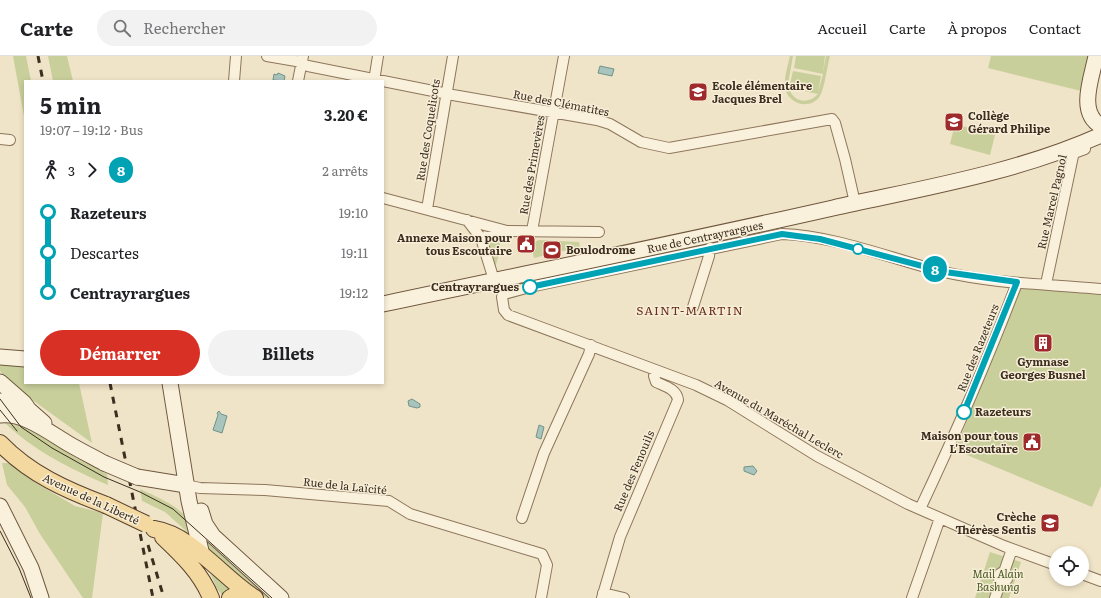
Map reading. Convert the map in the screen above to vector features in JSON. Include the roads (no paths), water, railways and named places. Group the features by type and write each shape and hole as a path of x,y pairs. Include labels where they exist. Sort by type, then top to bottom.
{"main road":[{"name":"Avenue de la Liberté","path":"4,448 41,476 77,494 106,505 150,526"},
{"path":"150,526 172,534 202,555 250,595"},
{"path":"150,526 192,567 202,580 211,598"},
{"path":"202,555 220,598"},
{"path":"230,598 239,593 250,595"}],"street":[{"path":"234,80 236,56"},
{"name":"Rue des Clématites","path":"267,56 302,60 374,80"},
{"path":"374,80 378,56"},
{"name":"Rue des Coquelicots","path":"427,209 453,56"},
{"name":"Rue des Primevères","path":"532,231 564,56"},
{"path":"1096,56 1088,106 1092,119 1101,126"},
{"path":"298,80 302,60"},
{"name":"Rue des Clématites","path":"384,82 554,114 597,120 610,124 641,142 669,148 832,119 835,123 845,159 855,203"},
{"path":"384,304 855,203 1018,165 1101,134"},
{"path":"0,138 10,140"},
{"name":"Rue Marcel Pagnol","path":"1046,284 1074,153 1101,142"},
{"path":"384,198 507,231"},
{"path":"467,220 481,238 494,280"},
{"path":"481,238 507,231 599,232"},
{"name":"Rue de Centrayrargues","path":"504,294 772,235 797,234 945,272 1017,282 1101,289"},
{"path":"693,307 710,256 710,248"},
{"name":"Rue des Razeteurs","path":"920,509 936,478 977,384 1017,282"},
{"name":"Avenue du Maréchal Leclerc","path":"504,294 502,297 502,304 508,315 696,385 727,400 817,456 875,488 1012,549 1049,562"},
{"path":"522,518 544,453 586,360 590,345"},
{"path":"0,349 24,349"},
{"path":"0,357 24,359"},
{"name":"Rue des Fenouils","path":"602,596 620,537 678,400 674,391 656,382 654,376 656,371"},
{"path":"0,382 43,421 48,429"},
{"path":"170,384 186,485 202,555"},
{"path":"0,401 27,408"},
{"path":"0,415 10,414 48,429 68,444 104,463 137,476 186,485 196,494 208,530 281,598"},
{"name":"Rue de la Laïcité","path":"186,485 200,488 265,490 389,501 410,514 542,554 547,565 541,598"},
{"path":"0,506 31,568 41,598"},
{"path":"912,598 940,518"},
{"path":"995,598 1012,549"},
{"path":"1089,577 1101,581"},
{"path":"602,596 624,598"}],"water":[{"path":"600,66 614,69 612,76 598,73"},
{"path":"278,73 285,76 284,80 273,80 274,74 277,75"},
{"path":"412,399 420,404 420,407 417,408 409,406 408,401"},
{"path":"219,411 221,414 227,416 222,433 213,430 218,415 217,413"},
{"path":"539,425 544,427 541,439 536,437"},
{"path":"753,466 757,471 754,475 744,471 744,467"}],"tram line":[{"path":"0,399 21,427 52,448 104,477 140,492 173,509 272,598"},
{"path":"0,410 17,431"},
{"path":"0,531 19,568 31,598"}],"railway":[{"path":"38,56 43,80"},
{"path":"110,384 153,598"},
{"path":"148,545 164,598"}],"place":[{"name":"Ecole élémentaire Jacques Brel","path":"698,92"},
{"name":"Collège Gérard Philipe","path":"954,122"},
{"name":"Annexe Maison pour tous Escoutaire","path":"526,244"},
{"name":"Boulodrome","path":"552,250"},
{"name":"Centrayrargues","path":"530,287"},
{"name":"Gymnase Georges Busnel","path":"1043,343"},
{"name":"Razeteurs","path":"964,412"},
{"name":"Maison pour tous L'Escoutaïre","path":"1032,442"},
{"name":"Crèche Thérèse Sentis","path":"1050,523"}],"district":[{"name":"SAINT-MARTIN","path":"690,311"}],"park label":[{"name":"Mail Alain Bashung","path":"998,580"}]}
